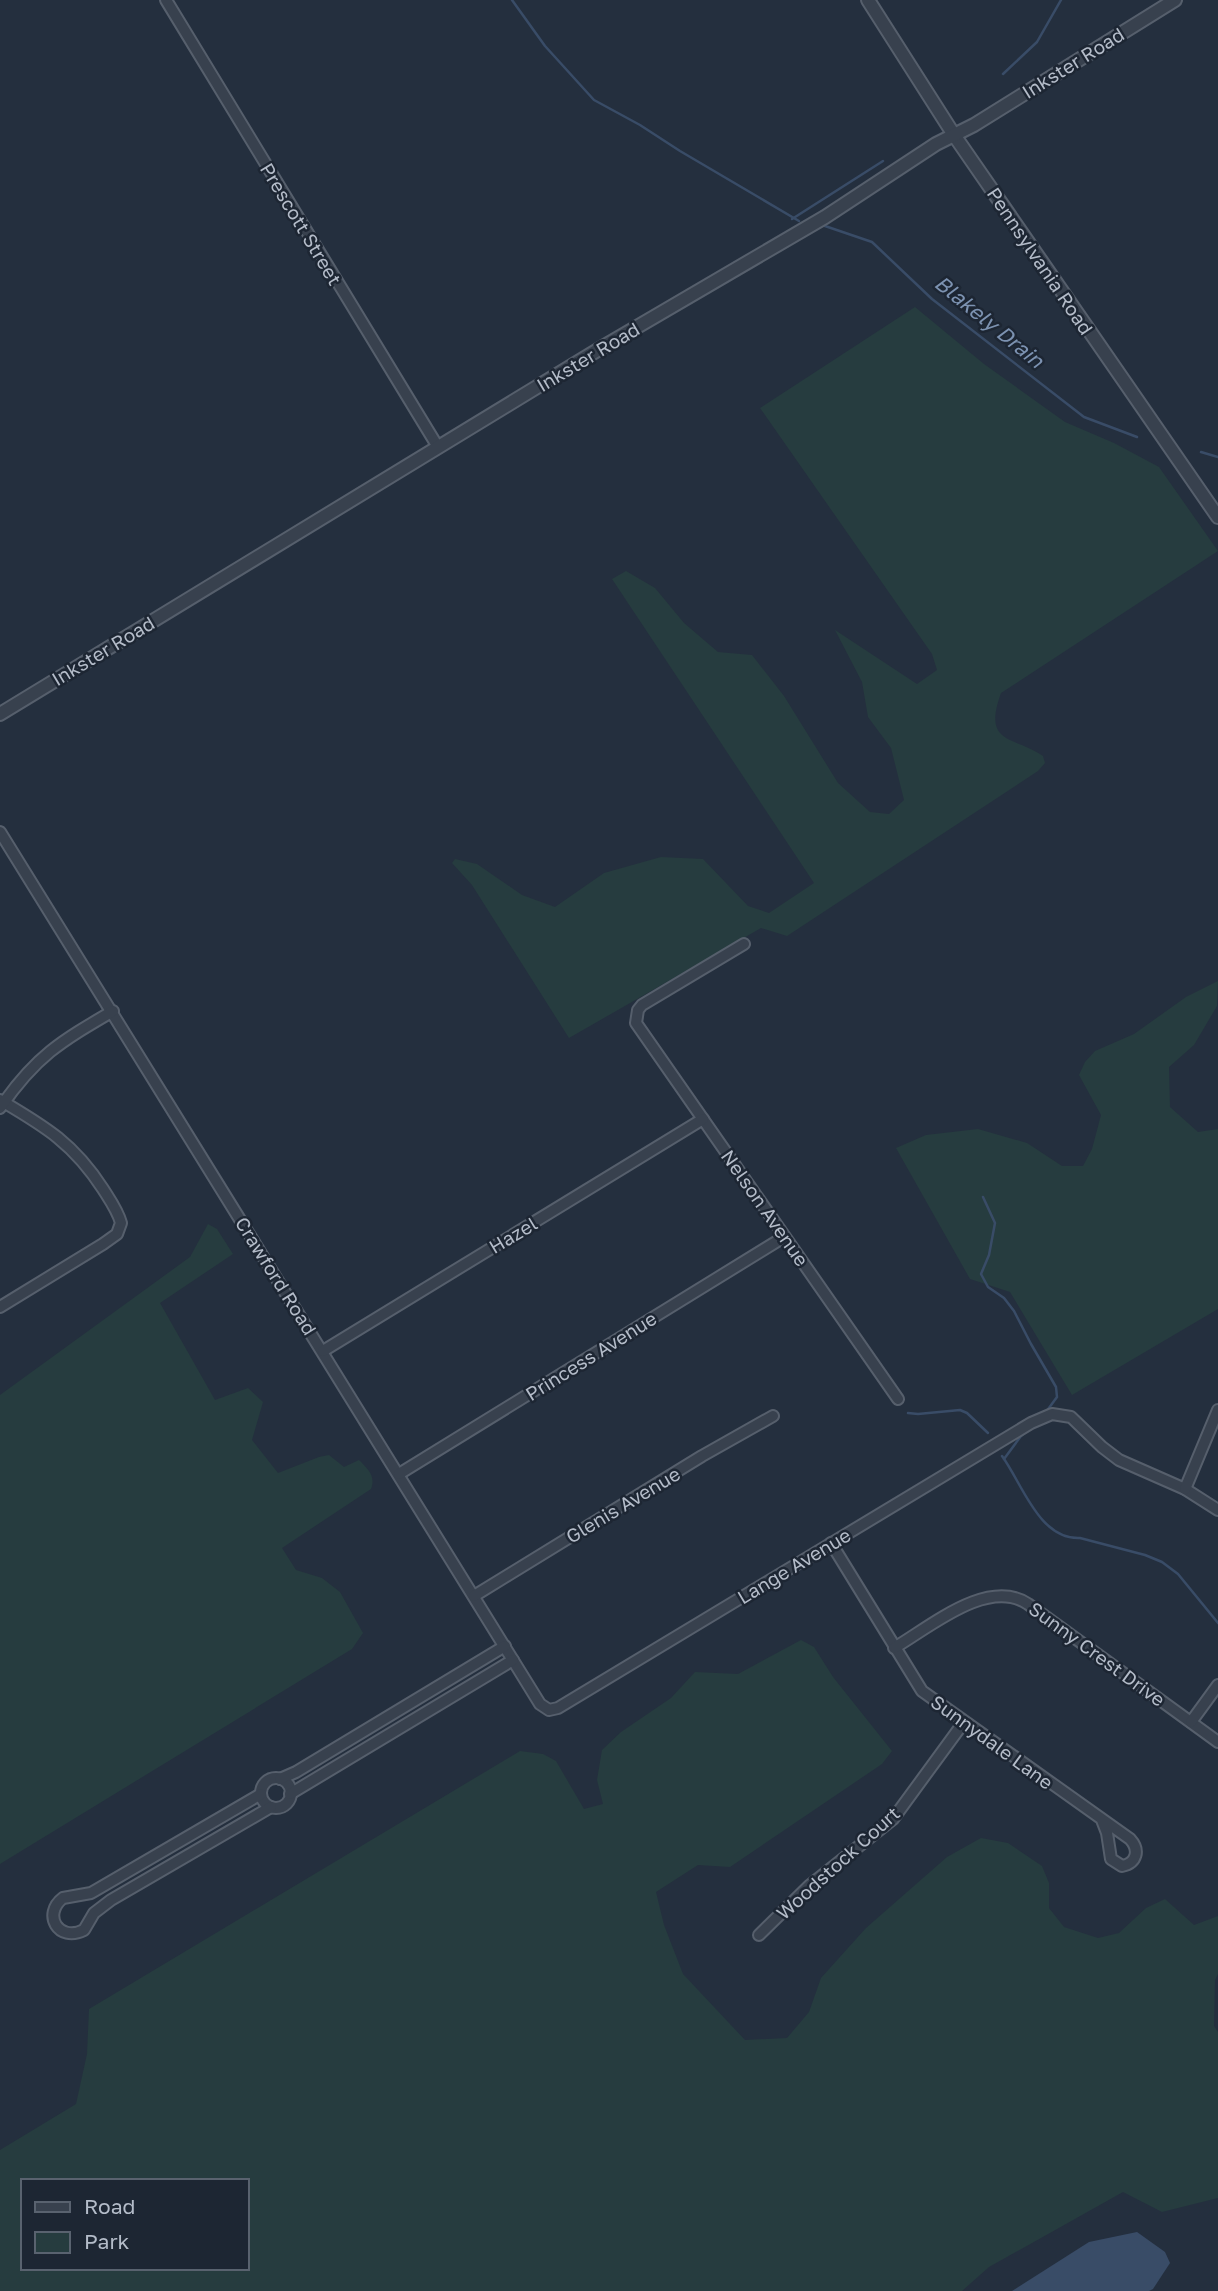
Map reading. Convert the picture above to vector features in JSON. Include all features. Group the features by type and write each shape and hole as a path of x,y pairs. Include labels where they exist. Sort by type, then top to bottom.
{"street":[{"name":"Prescott Street","path":"166,0 438,447"},
{"name":"Pennsylvania Road","path":"868,0 954,135 1218,517"},
{"name":"Inkster Road","path":"0,714 438,447 824,217 1175,0"},
{"name":"Crawford Road","path":"0,832 540,1704 549,1710 558,1708"},
{"name":"Nelson Avenue","path":"744,944 642,1005 635,1016 639,1030 898,1399"},
{"path":"0,1307 103,1244 117,1234 121,1227 117,1212 79,1155 48,1129 1,1103 25,1073 45,1054 113,1011"},
{"name":"Hazel","path":"323,1351 704,1119"},
{"name":"Princess Avenue","path":"399,1474 784,1237"},
{"path":"1185,1489 1218,1410"},
{"name":"Lange Avenue","path":"558,1708 1031,1423 1052,1414 1071,1417 1115,1457 1185,1489 1218,1510"},
{"name":"Glenis Avenue","path":"474,1596 702,1456 773,1416"},
{"name":"Sunnydale Lane","path":"831,1543 922,1691 1102,1820"},
{"name":"Sunny Crest Drive","path":"894,1648 971,1602 991,1595 1012,1596 1024,1601 1218,1742"},
{"path":"271,1807 266,1804 261,1794 262,1788 269,1780 280,1779 296,1772 505,1646"},
{"path":"290,1794 513,1660"},
{"path":"1191,1722 1218,1685"},
{"path":"389,1716 398,1730"},
{"name":"Woodstock Court","path":"759,1935 809,1886 893,1819 964,1722"},
{"path":"261,1794 91,1894 68,1896 59,1901 53,1915 56,1925 65,1933 79,1932 88,1926 94,1913 111,1900 271,1807 282,1807 290,1799 290,1794 289,1787 280,1779"},
{"path":"178,1842 186,1855"},
{"path":"103,1887 111,1900"}],"green space":[{"path":"915,307 984,364 1065,422 1114,443 1159,467 1218,551 1001,693 995,722 998,731 1043,756 1045,763 1038,771 787,936 761,928 569,1038 472,885 452,863 455,859 477,864 522,895 555,907 604,873 661,857 703,859 748,906 769,913 814,883 612,579 626,571 655,588 684,623 718,652 752,655 784,696 838,783 870,812 889,814 904,800 891,748 868,717 862,682 835,630 917,684 937,670 932,654 760,408"},
{"path":"1218,981 1217,1006 1194,1045 1169,1067 1170,1107 1198,1132 1218,1129 1218,1309 1072,1395 1010,1292 970,1279 896,1148 926,1135 978,1129 1027,1143 1062,1166 1083,1166 1092,1149 1101,1115 1079,1075 1085,1062 1095,1051 1134,1034 1186,997"},
{"path":"208,1224 217,1229 233,1254 160,1303 215,1400 248,1388 263,1402 252,1440 278,1473 329,1455 344,1467 359,1460 370,1473 371,1489 282,1548 296,1570 322,1578 340,1592 363,1633 352,1649 0,1864 0,1395 190,1257"},
{"path":"801,1640 814,1647 833,1677 892,1751 882,1764 730,1867 698,1865 656,1892 664,1925 683,1974 745,2040 787,2038 809,2012 821,1978 866,1928 947,1857 981,1838 1008,1843 1042,1866 1049,1883 1049,1908 1064,1927 1098,1938 1119,1933 1146,1908 1165,1899 1194,1925 1218,1916 1218,1974 1215,1980 1214,2026 1218,2032 1218,2198 1162,2212 1123,2192 989,2267 962,2291 0,2291 0,2150 76,2104 87,2054 89,2009 520,1751 543,1754 556,1761 584,1809 603,1804 597,1780 602,1750 621,1732 671,1698 695,1672 738,1674"}],"water":[{"path":"1137,2232 1165,2252 1170,2263 1149,2291 1012,2291 1089,2242"}],"waterway":[{"name":"Blakely Drain","path":"512,0 545,46 594,100 799,221"},
{"path":"1003,74 1037,42 1061,0"},
{"path":"792,219 883,161"},
{"name":"Blakely Drain","path":"825,226 872,242 932,299 1084,417 1137,437"},
{"name":"Blakely Drain","path":"1201,452 1218,457"},
{"path":"983,1197 995,1223 989,1255 981,1274 988,1287 1004,1298 1014,1311 1056,1387 1057,1397 1046,1412"},
{"path":"908,1413 960,1410 967,1413 988,1433"},
{"path":"1004,1459 1027,1431"},
{"path":"1002,1456 1033,1508 1053,1530 1162,1562 1178,1574 1218,1623"}]}
